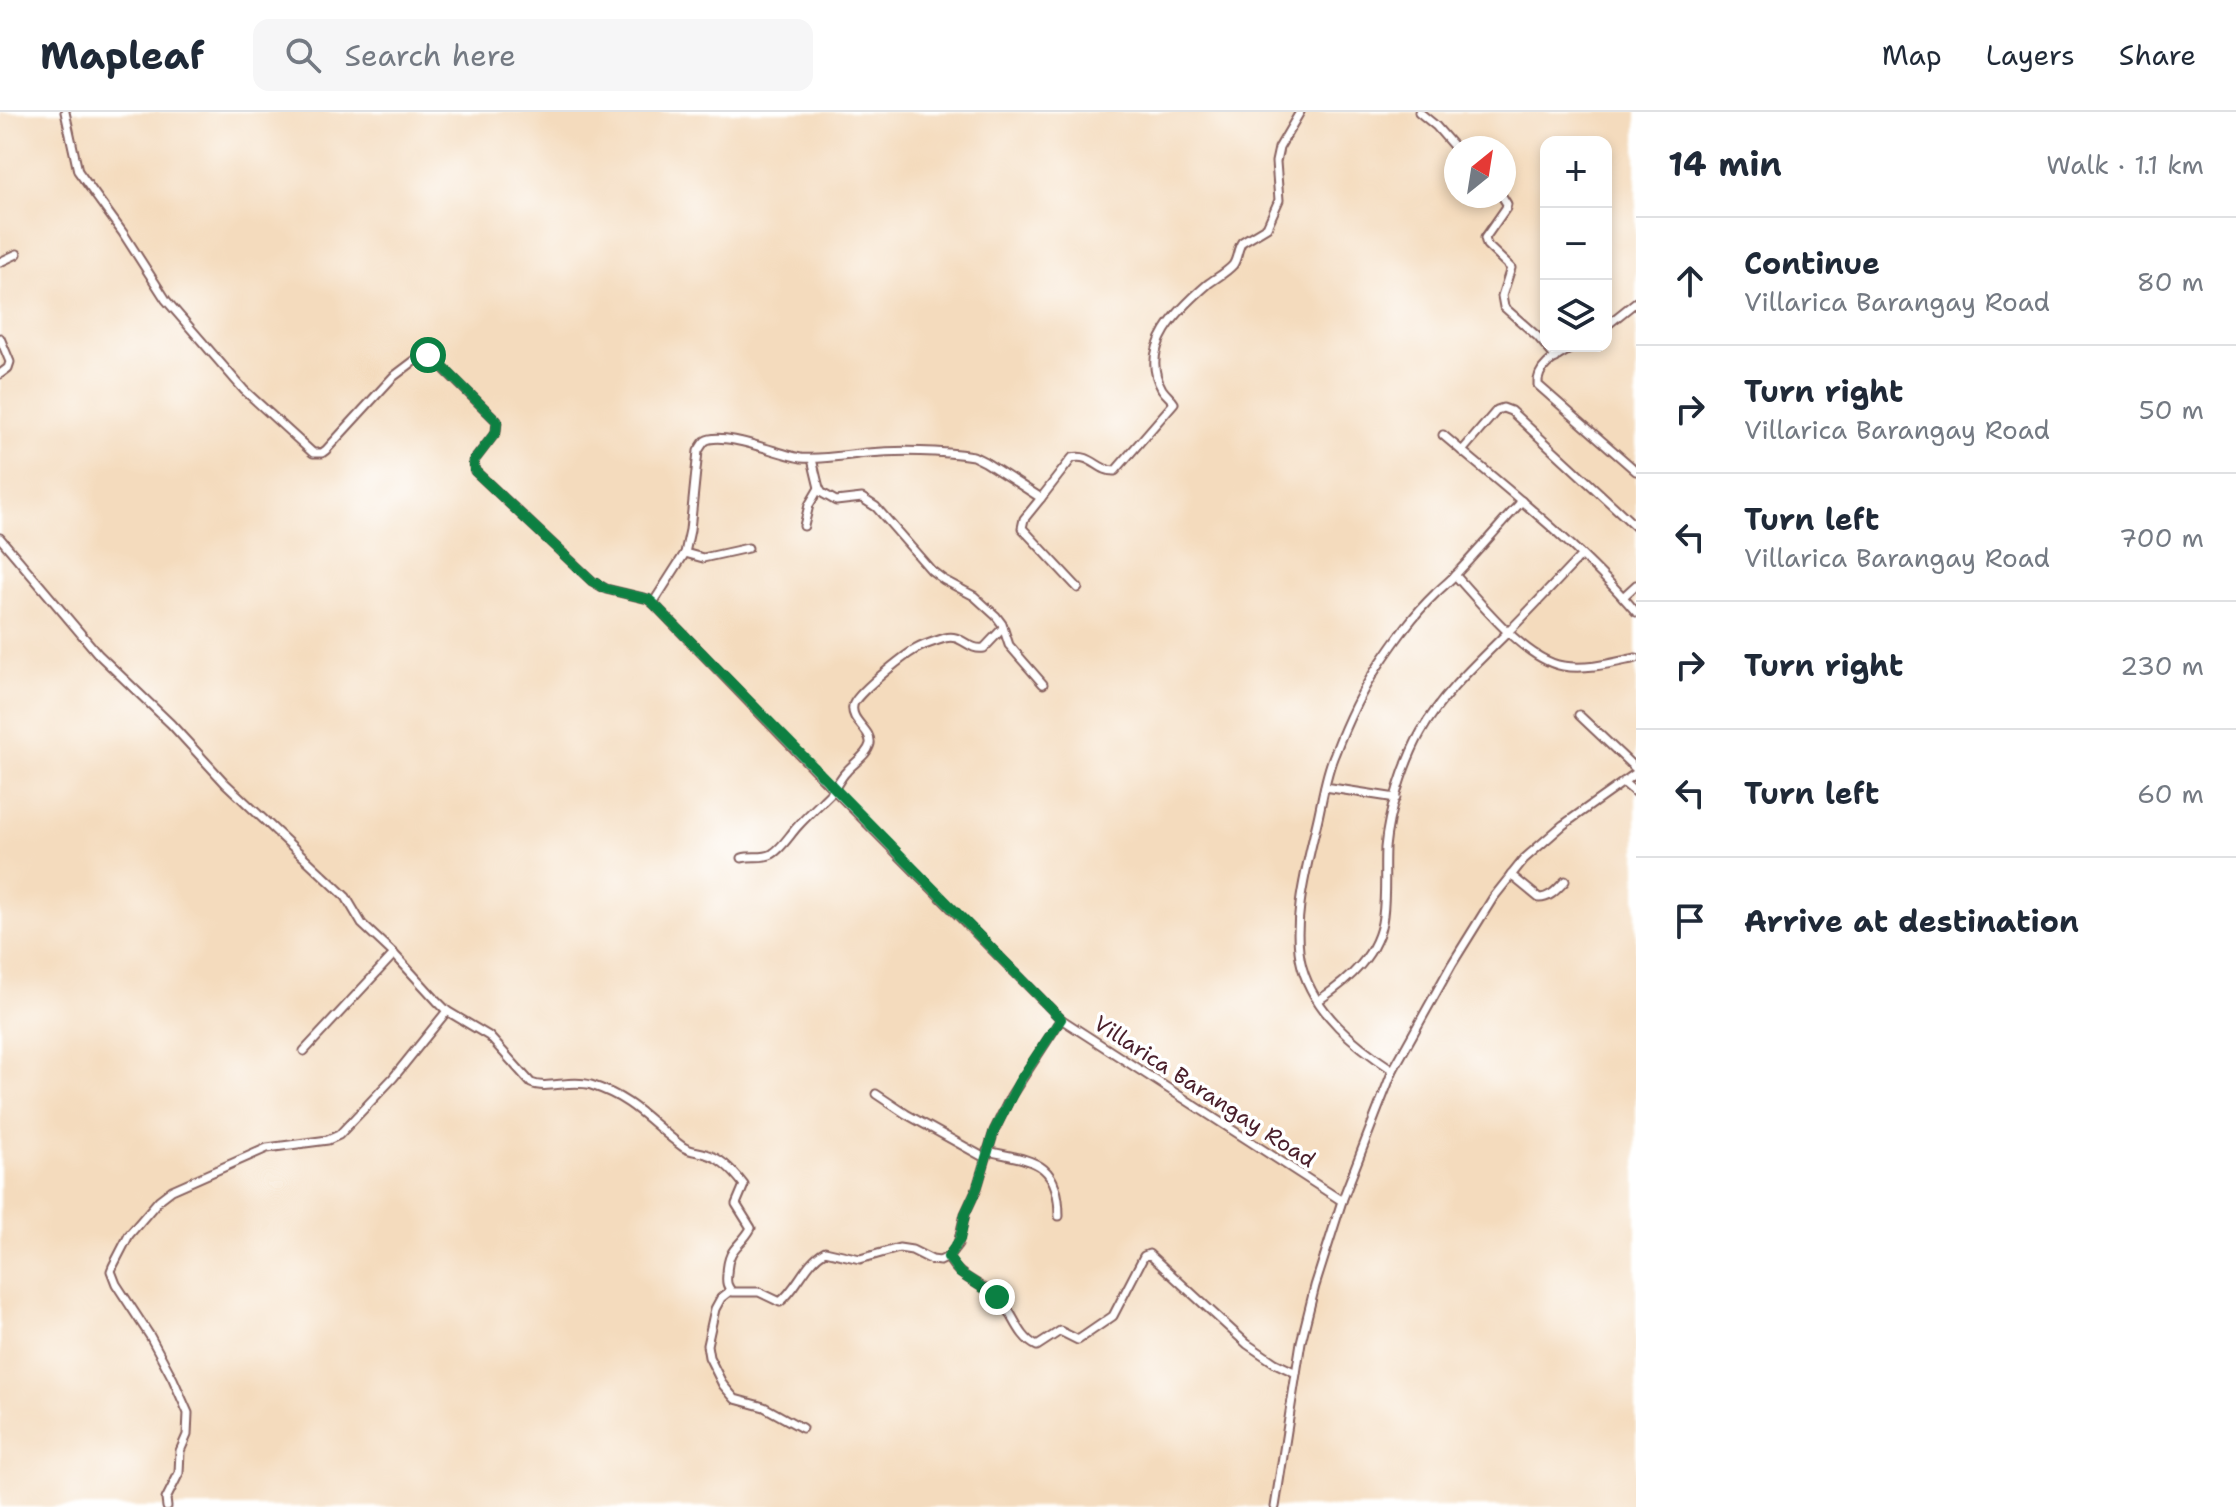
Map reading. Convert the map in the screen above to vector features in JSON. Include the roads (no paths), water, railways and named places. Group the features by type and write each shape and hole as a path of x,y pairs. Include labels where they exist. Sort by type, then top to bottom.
{"street":[{"name":"Villarica Barangay Road","path":"65,112 78,171 166,300 244,390 313,453 326,450 393,377 422,355 428,355 438,362 497,421 496,432 473,462 475,471 592,581 606,589 648,599 653,603 1061,1019 1342,1201"},
{"path":"1078,588 1022,528 1024,519 1072,458 1084,457 1109,472 1115,471 1172,406 1173,401 1163,390 1157,370 1159,340 1169,324 1205,287 1232,266 1239,245 1267,227 1280,196 1276,183 1279,148 1300,112"},
{"path":"1419,112 1445,136"},
{"path":"1506,208 1485,238 1487,245 1511,268 1503,302 1510,313 1538,337 1556,358"},
{"path":"0,262 17,254"},
{"path":"1612,321 1636,302"},
{"path":"0,338 10,365 0,374"},
{"path":"1566,352 1541,370 1538,385 1636,471"},
{"path":"1462,451 1497,410 1503,408 1511,411 1636,527"},
{"path":"1443,435 1522,501 1636,612"},
{"path":"653,603 685,553 698,451 705,441 722,439 752,444 784,455 812,459 871,453 973,456 1041,498"},
{"path":"812,459 819,488 827,496 836,501 858,497 876,507 931,570 974,596 996,616 1009,645 1043,684"},
{"path":"804,526 809,505 819,488"},
{"path":"1393,1070 1357,1044 1335,1023 1302,969 1299,933 1308,864 1325,787 1334,754 1376,669 1433,596 1522,501"},
{"path":"0,538 98,654 171,724 225,783 346,897 362,924 447,1011 489,1036 531,1083 540,1086 578,1082 615,1094 642,1111 686,1149 712,1156 733,1173 744,1185 736,1204 751,1228 730,1254 727,1280 730,1291 736,1294 759,1292 780,1302 816,1257 825,1251 860,1259 899,1248 912,1250 932,1260 940,1261 948,1257 960,1239 965,1214 977,1188 994,1131 1011,1096 1061,1019"},
{"path":"685,553 703,558 748,548"},
{"path":"1319,1000 1356,973 1379,936 1383,919 1385,845 1407,760 1421,732 1441,701 1470,668 1581,556"},
{"path":"1455,575 1507,633 1539,656 1558,665 1595,666 1636,658"},
{"path":"1623,597 1636,585"},
{"path":"742,858 753,855 767,857 778,850 869,747 868,735 852,710 857,698 898,661 921,646 953,636 972,648 984,648 1003,628"},
{"path":"1275,1507 1296,1373 1315,1286 1342,1201 1393,1070 1452,964 1493,898 1524,859 1563,825 1636,771 1579,715"},
{"path":"1623,782 1636,793"},
{"path":"1325,787 1396,798"},
{"path":"1511,875 1539,898 1552,894 1565,881"},
{"path":"304,1051 394,954"},
{"path":"167,1507 168,1494 179,1473 188,1413 150,1336 113,1276 113,1266 129,1235 159,1200 172,1190 267,1148 328,1140 339,1135 393,1078 447,1011"},
{"path":"876,1094 906,1114 986,1155 1036,1164 1048,1172 1056,1191 1059,1216"},
{"path":"948,1257 960,1273 1004,1304 1029,1342 1037,1346 1060,1331 1078,1340 1107,1322 1117,1311 1144,1256 1149,1254 1247,1344 1296,1373"},
{"path":"730,1291 721,1298 715,1309 707,1345 709,1357 723,1385 735,1399 764,1407 802,1428"}]}
